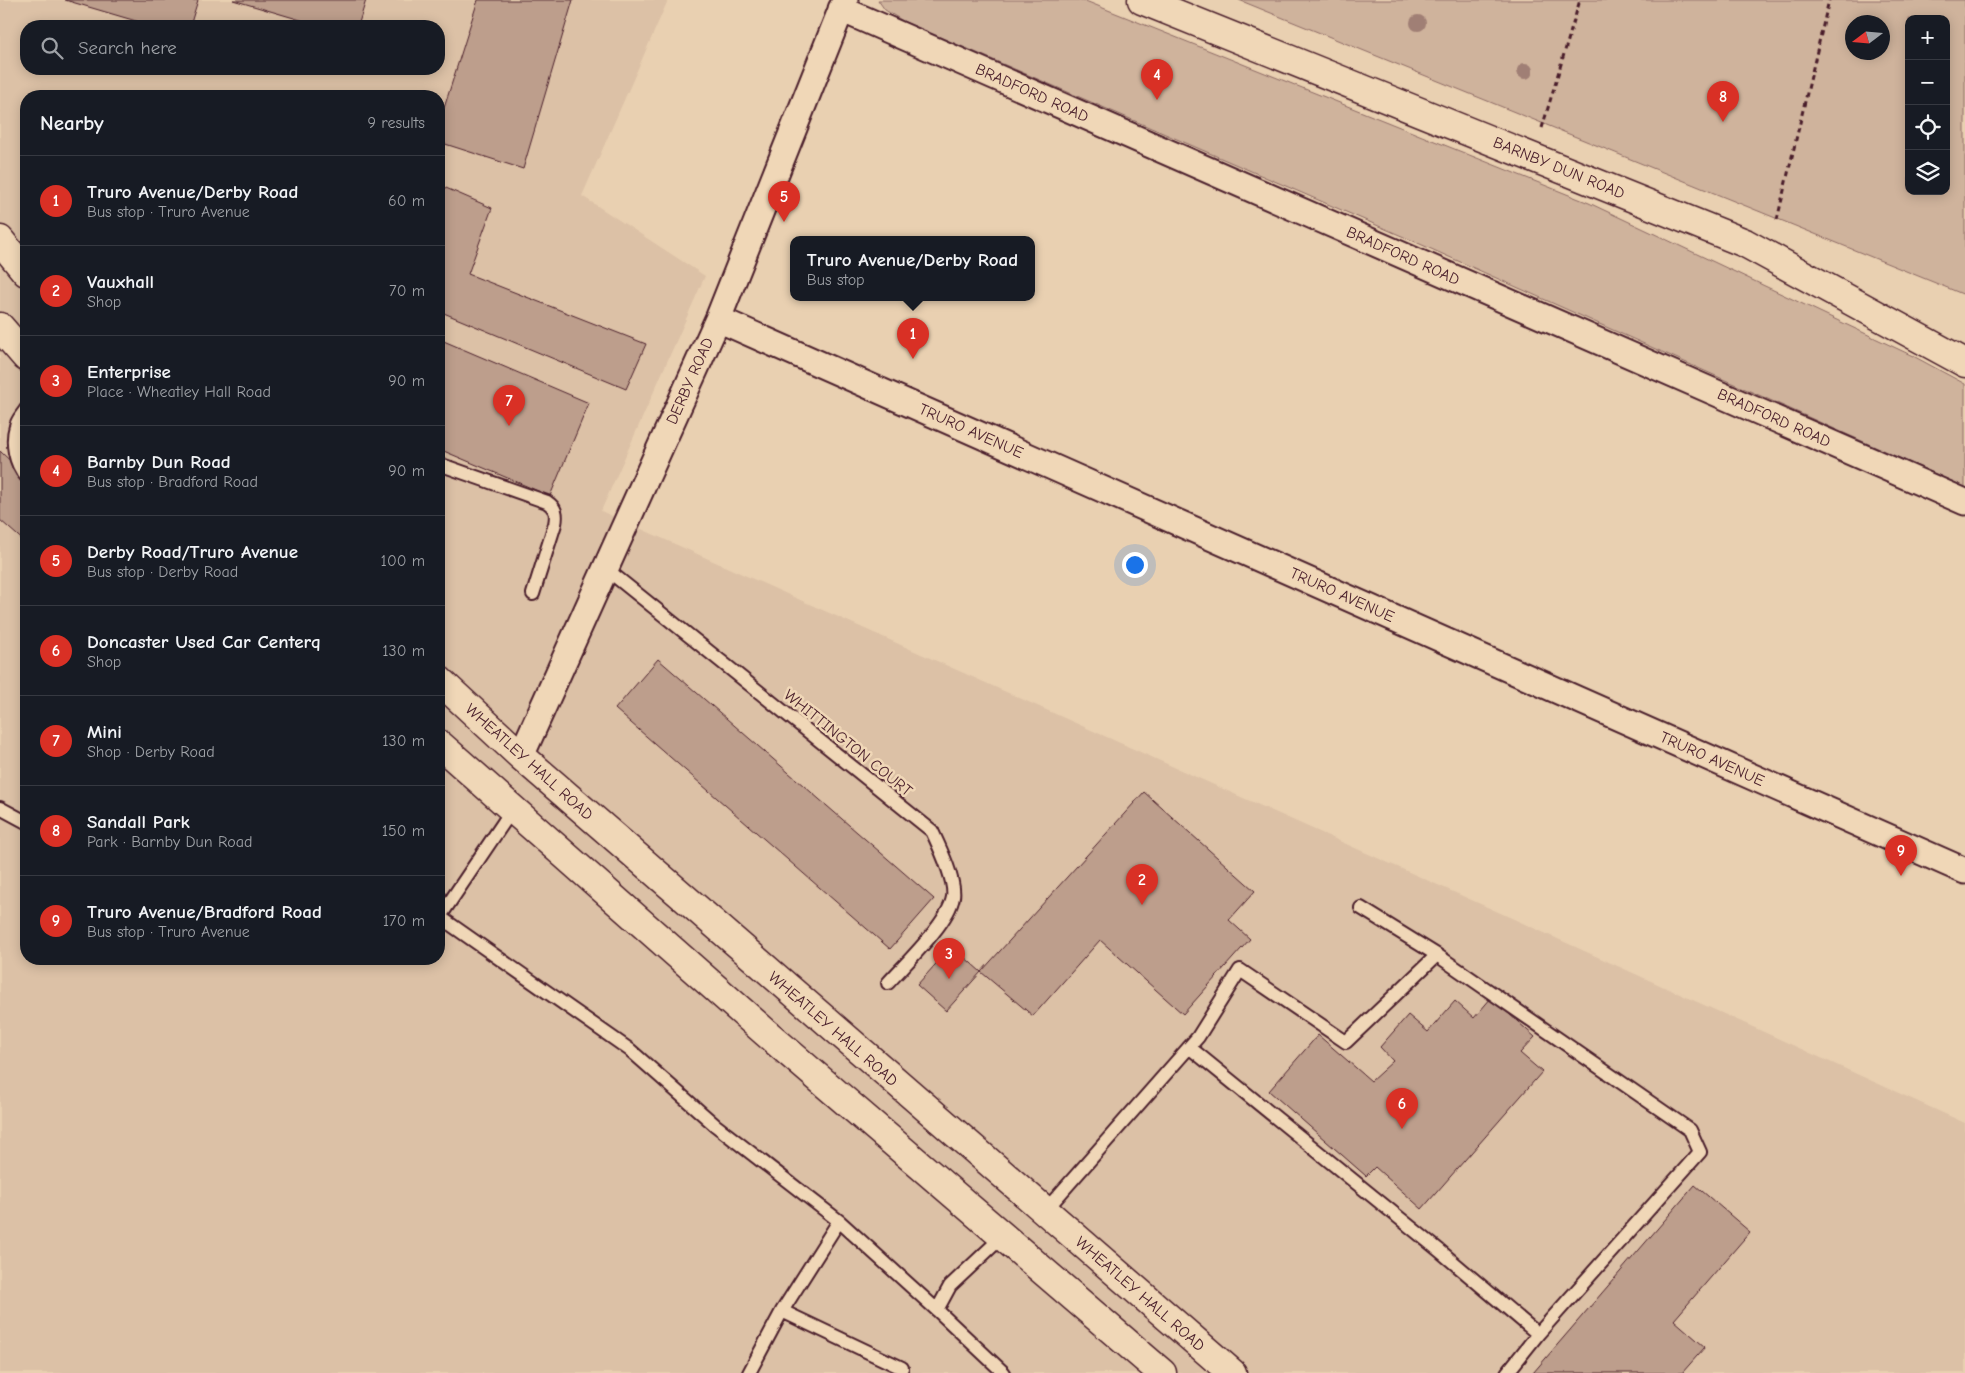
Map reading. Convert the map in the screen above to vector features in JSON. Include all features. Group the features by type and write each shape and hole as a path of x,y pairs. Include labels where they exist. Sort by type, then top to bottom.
{"main road":[{"name":"BARNBY DUN ROAD","path":"1142,0 1746,243 1965,363"},
{"path":"0,240 20,265"},
{"path":"0,327 20,350"},
{"name":"WHEATLEY HALL ROAD","path":"445,686 521,756 1044,1212 1232,1373"},
{"path":"445,749 765,1032 1162,1373"}],"street":[{"name":"DERBY ROAD","path":"521,756 718,319 843,5"},
{"name":"BRADFORD ROAD","path":"843,5 1965,502"},
{"name":"TRURO AVENUE","path":"718,319 1965,871"}],"lane":[{"path":"20,419 16,425 13,448 20,466"},
{"path":"445,466 547,502 553,507 556,515 555,524 532,594"},
{"name":"WHITTINGTON COURT","path":"605,568 932,831 947,865 953,896 941,923 888,983"},
{"path":"0,808 20,819"},
{"path":"445,910 512,810"},
{"path":"1361,908 1437,955 1690,1130 1700,1152 1538,1334 1507,1373"},
{"path":"445,921 630,1050 715,1124 839,1221 1004,1373"},
{"path":"1044,1212 1198,1036 1240,970 1346,1042 1437,955"},
{"path":"1189,1047 1440,1250 1538,1334"},
{"path":"749,1373 782,1311 839,1221"},
{"path":"937,1310 950,1286 1003,1236"},
{"path":"782,1311 902,1368"}],"path":[{"path":"1533,158 1580,0"},
{"path":"1777,220 1828,0"}],"shaded area":[{"path":"0,0 668,0 582,196 705,276 601,511 1965,1123 1965,1373 0,1373"},
{"path":"878,0 1083,0 1589,203 1915,357 1965,384 1965,487 1411,240 903,21 885,10"},
{"path":"1239,0 1965,0 1965,295"}],"building":[{"path":"65,0 198,0 192,20 133,20"},
{"path":"233,0 366,0 360,20 301,20"},
{"path":"478,0 573,0 523,169 445,144 445,105"},
{"path":"445,188 492,208 468,274 646,344 626,389 445,314"},
{"path":"445,342 589,403 550,496 445,452"},
{"path":"0,451 20,470 20,538 0,520"},
{"path":"658,659 934,899 890,949 615,709"},
{"path":"1144,792 1255,891 1229,920 1250,939 1183,1014 1100,940 1033,1016 981,972"},
{"path":"952,946 981,972 946,1011 917,985"},
{"path":"1491,998 1535,1037 1520,1053 1542,1072 1422,1209 1375,1167 1366,1176 1269,1091 1318,1035 1371,1081 1393,1061 1380,1047 1408,1015 1428,1032 1455,1001 1474,1018"},
{"path":"1695,1185 1750,1232 1674,1320 1705,1347 1682,1373 1533,1373"}],"place":[{"name":"Barnby Dun Road","path":"1157,100"},
{"name":"Sandall Park","path":"1723,122"},
{"name":"Derby Road/Truro Avenue","path":"784,222"},
{"name":"Truro Avenue/Derby Road","path":"913,359"},
{"name":"Mini","path":"509,426"},
{"name":"Truro Avenue/Bradford Road","path":"1901,876"},
{"name":"Vauxhall","path":"1142,905"},
{"name":"Enterprise","path":"949,979"},
{"name":"Doncaster Used Car Centerq","path":"1402,1129"}]}
